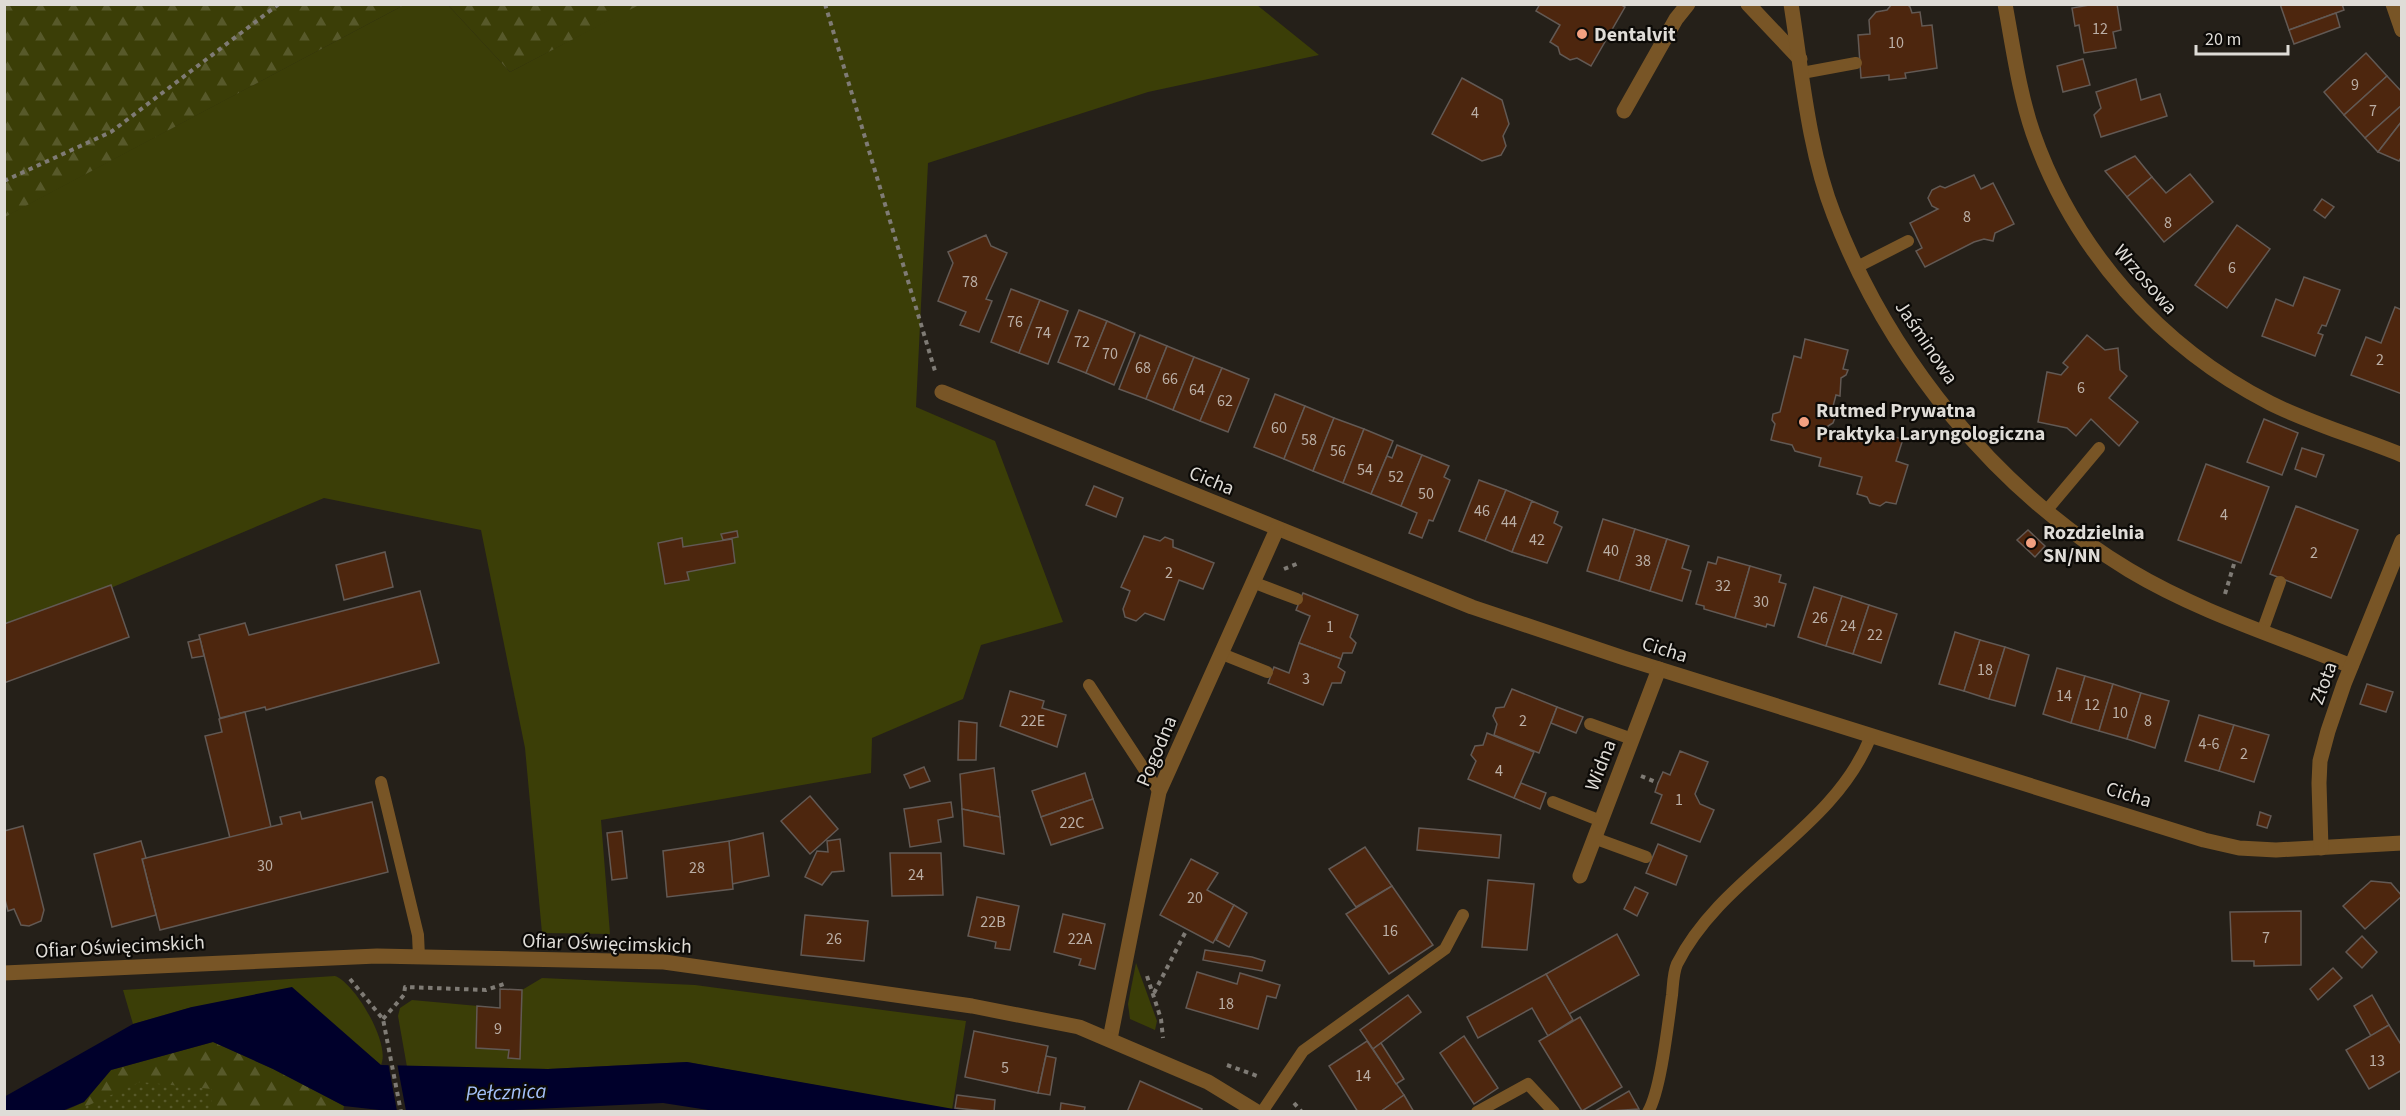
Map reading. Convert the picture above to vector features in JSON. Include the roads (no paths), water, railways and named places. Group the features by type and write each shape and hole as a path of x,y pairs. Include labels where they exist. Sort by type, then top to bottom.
{"street":[{"path":"1624,111 1676,19 1688,4"},
{"path":"1748,4 1801,66"},
{"name":"Jaśminowa","path":"1791,4 1819,165 1833,213 1857,267 1892,334 1922,377 2004,475 2046,511 2129,570 2217,614 2351,666"},
{"name":"Wrzosowa","path":"2005,4 2017,71 2033,134 2062,199 2089,245 2121,288 2164,332 2208,366 2271,403 2402,455"},
{"path":"2393,4 2402,30"},
{"name":"Cicha","path":"942,392 1472,607 1659,669 2204,840 2258,849 2402,843"},
{"name":"Pogodna","path":"1110,1039 1159,792 1255,583 1277,529"},
{"name":"Złota","path":"2321,848 2320,761 2351,666 2402,541"},
{"name":"Widna","path":"1580,876 1659,669"},
{"name":"Ofiar Oświęcimskich","path":"4,973 354,957 664,962 972,1006 1079,1027 1208,1082 1259,1112"}],"lane":[{"path":"1801,66 1856,63"},
{"path":"1857,267 1908,241"},
{"path":"2046,511 2099,448"},
{"path":"2262,632 2280,582"},
{"path":"1255,583 1297,599"},
{"path":"1222,654 1268,672"},
{"path":"1089,685 1159,792"},
{"path":"1590,724 1632,739"},
{"path":"1647,1112 1664,1051 1676,966 1715,908 1827,805 1860,761 1870,736"},
{"path":"381,782 418,935 419,957"},
{"path":"1553,802 1601,821"},
{"path":"1594,838 1646,857"},
{"path":"1259,1112 1303,1051 1445,949 1463,915"},
{"path":"1477,1112 1528,1084 1554,1112"}],"water":[{"name":"Pełcznica","path":"292,987 381,1065 548,1069 687,1062 965,1111 721,1112 663,1103 492,1111 388,1111 344,1106 273,1069 213,1042 111,1070 84,1102 62,1111 5,1111 4,1097 133,1024 192,1007"}],"place":[{"name":"Dentalvit","path":"1582,34"},
{"name":"Rutmed Prywatna Praktyka Laryngologiczna","path":"1804,422"},
{"name":"Rozdzielnia SN/NN","path":"2031,543"}]}
